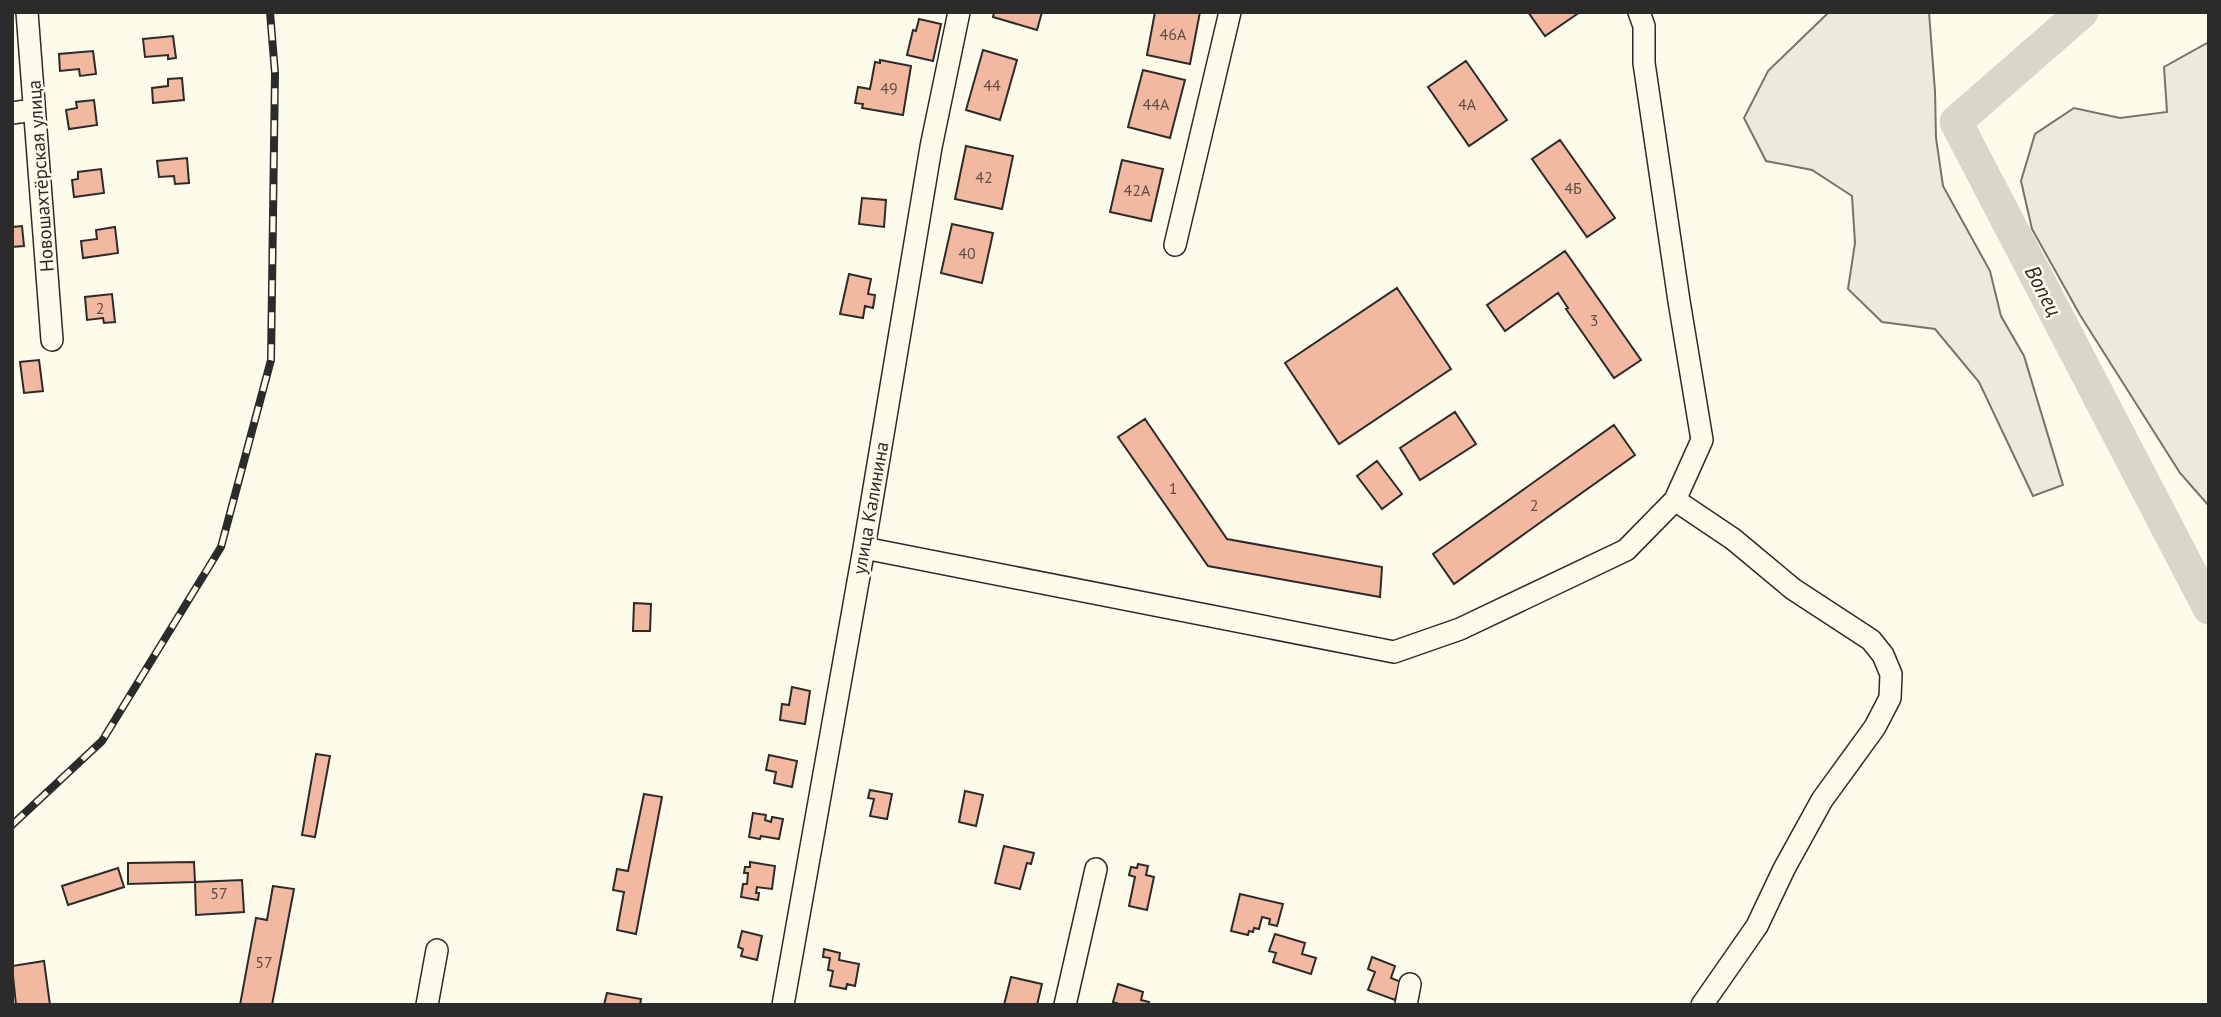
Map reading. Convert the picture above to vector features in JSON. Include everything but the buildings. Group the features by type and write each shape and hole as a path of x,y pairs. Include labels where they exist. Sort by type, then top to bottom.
{"street":[{"name":"Новошахтёрская улица","path":"27,12 52,340"},
{"name":"улица Калинина","path":"783,1005 864,548 931,147 959,12"},
{"path":"1175,245 1230,12"},
{"path":"864,548 1394,652 1460,629 1626,550 1675,500 1702,440 1644,63 1644,26 1639,12"},
{"path":"12,113 34,110"},
{"path":"1675,500 1733,539 1793,589 1871,639 1883,655 1891,674 1890,698 1875,727 1822,800 1784,869 1757,926 1702,1005"},
{"path":"1065,1005 1096,869"},
{"path":"427,1005 437,950"}],"shaded area":[{"path":"1829,12 1929,12 1936,138 1943,186 1990,271 2001,316 2024,356 2063,485 2033,496 1979,382 1935,329 1882,322 1848,289 1855,243 1852,196 1812,170 1766,161 1744,118 1768,71"},
{"path":"2209,42 2209,506 2180,473 2080,315 2032,229 2021,181 2035,134 2074,108 2120,118 2167,112 2164,67"}],"waterway":[{"name":"Вопец","path":"2082,12 1956,122 2209,608"}],"railway":[{"path":"12,825 102,741 221,547 271,360 275,73 270,12"}]}
